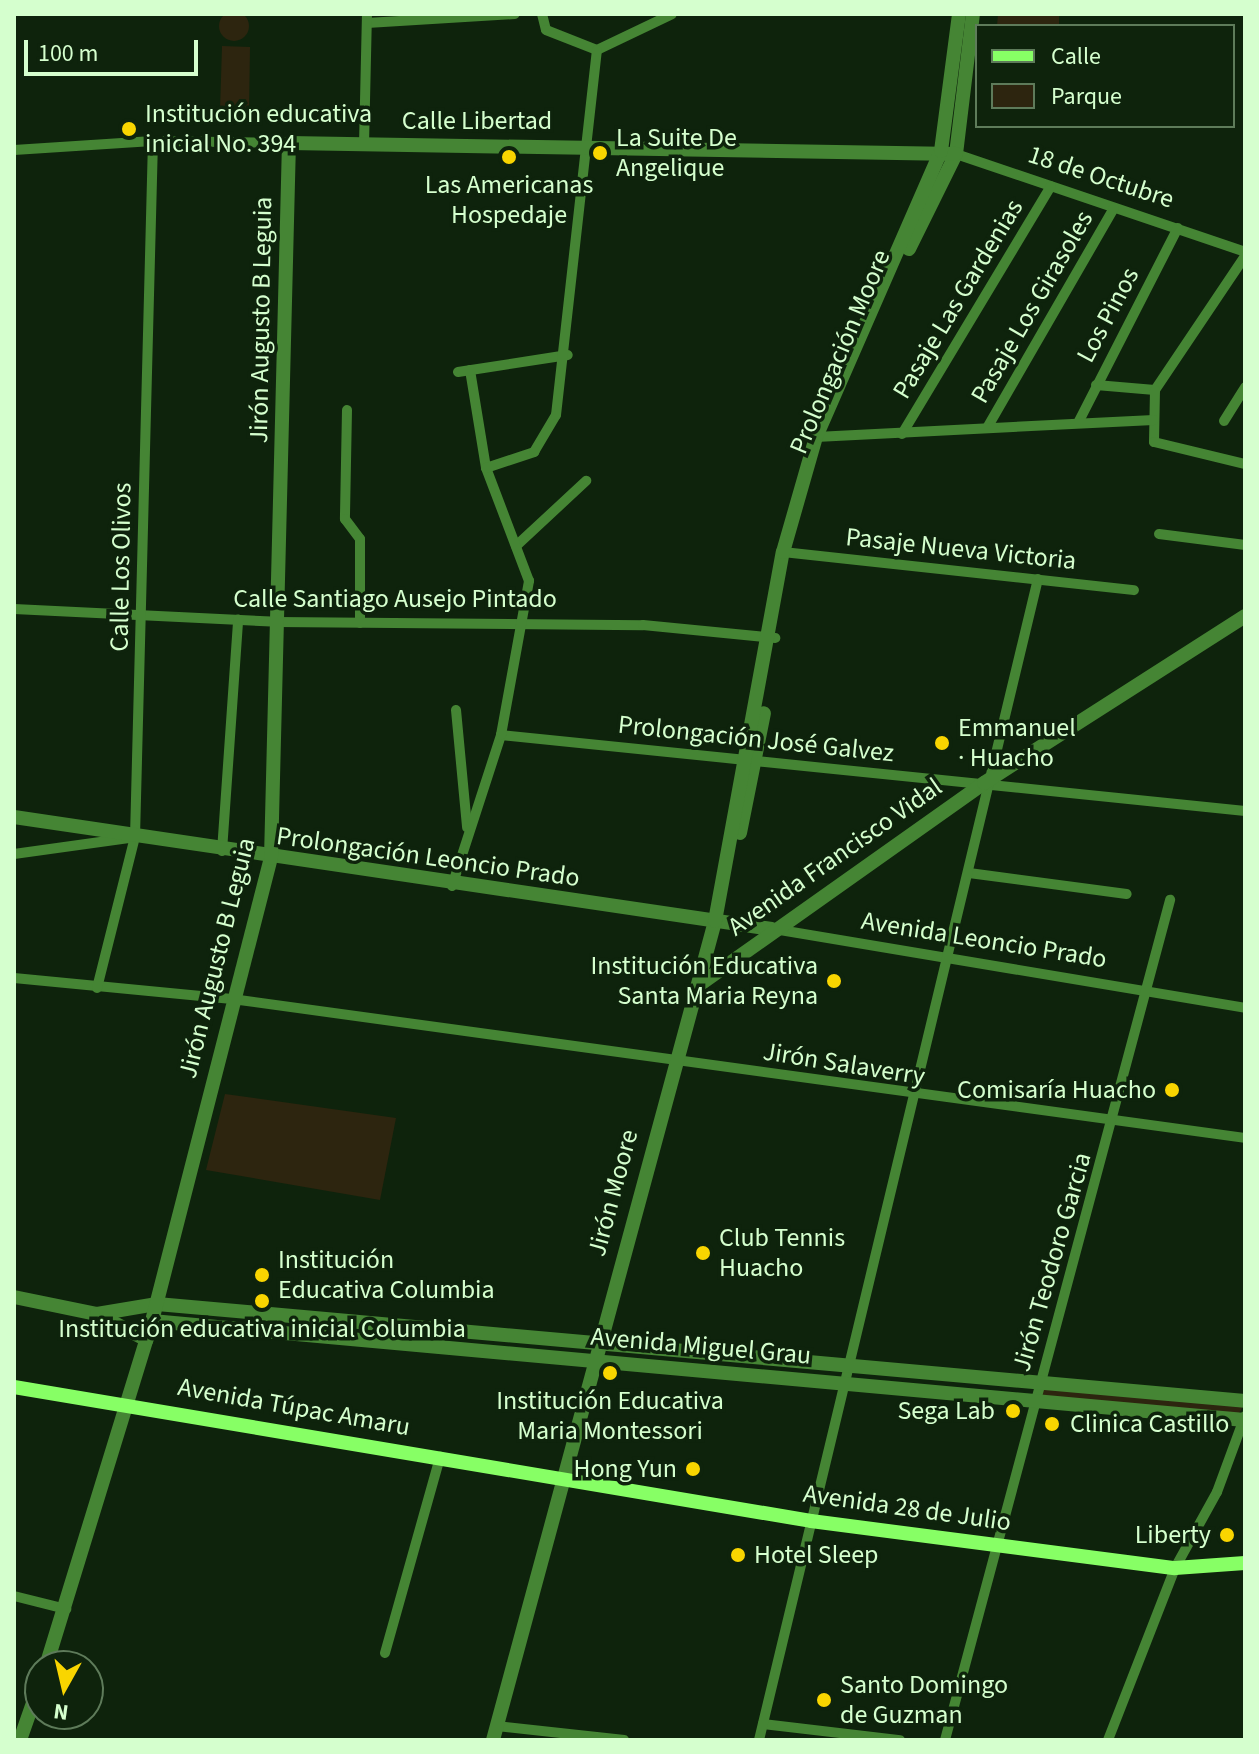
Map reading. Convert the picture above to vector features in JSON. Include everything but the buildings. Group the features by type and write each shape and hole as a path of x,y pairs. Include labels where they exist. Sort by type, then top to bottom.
{"main road":[{"name":"Avenida Túpac Amaru","path":"14,1387 128,1402 564,1479"},
{"name":"Avenida 28 de Julio","path":"564,1479 811,1521 1175,1568 1245,1563"}],"street":[{"path":"364,145 367,19 515,14"},
{"path":"542,14 546,30 597,50 672,14"},
{"name":"Prolongación Moore","path":"948,153 959,14"},
{"name":"Prolongación Moore","path":"752,762 770,637 787,553 821,437 948,153 973,14"},
{"path":"486,468 543,444 568,355 591,145 597,50"},
{"name":"Calle Libertad","path":"14,150 153,141 591,145 948,153"},
{"name":"Calle Los Olivos","path":"97,988 135,837 153,141"},
{"name":"Jirón Augusto B Leguia","path":"52,1650 157,1304 232,999 271,858 289,143"},
{"name":"18 de Octubre","path":"948,153 1178,228 1245,254"},
{"name":"Pasaje Las Gardenias","path":"902,434 1051,186"},
{"name":"Pasaje Los Girasoles","path":"987,428 1114,208"},
{"name":"Los Pinos","path":"1078,423 1178,228"},
{"path":"1245,254 1155,390 1154,420 1154,442 1245,464"},
{"path":"452,886 501,735 519,620 529,581 486,468 464,371 568,355"},
{"path":"1096,385 1155,390"},
{"path":"1224,421 1245,387"},
{"path":"347,410 345,519 360,539 360,623"},
{"path":"821,437 1154,420"},
{"path":"516,546 586,481"},
{"path":"1159,534 1245,545"},
{"name":"Pasaje Nueva Victoria","path":"787,553 1134,590"},
{"path":"759,1740 969,873 984,783 1038,579"},
{"name":"Calle Santiago Ausejo Pintado","path":"14,609 277,622 519,620 770,637"},
{"name":"Avenida Francisco Vidal","path":"699,986 772,929 984,783 1245,616"},
{"path":"222,851 238,620"},
{"path":"456,710 468,833"},
{"name":"Prolongación José Galvez","path":"501,735 1245,811"},
{"name":"Jirón Moore","path":"495,1733 564,1479 597,1343 675,1059 699,986 752,762"},
{"name":"Prolongación Leoncio Prado","path":"14,809 109,823 135,837"},
{"name":"Prolongación Leoncio Prado","path":"14,817 452,886 715,921"},
{"name":"Prolongación Leoncio Prado","path":"14,854 135,837"},
{"path":"969,873 1127,894"},
{"name":"Jirón Teodoro Garcia","path":"945,1740 992,1544 1115,1123 1144,991 1170,900"},
{"name":"Avenida Leoncio Prado","path":"715,921 1245,1008"},
{"name":"Jirón Salaverry","path":"14,978 232,999 675,1059 914,1098 1245,1138"},
{"path":"14,1297 97,1314 147,1340"},
{"name":"Avenida Miguel Grau","path":"97,1314 157,1304 1245,1401"},
{"name":"Avenida Miguel Grau","path":"152,1321 1245,1418"},
{"path":"1108,1740 1175,1568 1217,1492 1245,1418"},
{"path":"385,1653 440,1457"},
{"path":"14,1596 66,1609"},
{"path":"763,1724 900,1740"},
{"path":"495,1733 624,1740"}],"green space":[{"path":"234,11 245,15 249,26 245,37 234,41 223,37 219,26 223,15"},
{"path":"998,14 1059,14 1059,24 997,24"},
{"path":"222,46 250,47 249,111 220,111"},
{"path":"225,1094 396,1118 380,1200 206,1170"},
{"path":"1044,1385 1245,1403 1238,1415 1041,1398"}],"place":[{"name":"Institución educativa inicial No. 394","path":"129,129"},
{"name":"La Suite De Angelique","path":"600,153"},
{"name":"Las Americanas Hospedaje","path":"509,157"},
{"name":"Emmanuel · Huacho","path":"942,743"},
{"name":"Institución Educativa Santa Maria Reyna","path":"834,981"},
{"name":"Comisaría Huacho","path":"1172,1090"},
{"name":"Club Tennis Huacho","path":"703,1253"},
{"name":"Institución Educativa Columbia","path":"262,1275"},
{"name":"Institución educativa inicial Columbia","path":"262,1301"},
{"name":"Institución Educativa Maria Montessori","path":"610,1373"},
{"name":"Sega Lab","path":"1013,1411"},
{"name":"Clinica Castillo","path":"1052,1424"},
{"name":"Hong Yun","path":"693,1469"},
{"name":"Liberty","path":"1227,1535"},
{"name":"Hotel Sleep","path":"738,1555"},
{"name":"Santo Domingo de Guzman","path":"824,1700"}]}
